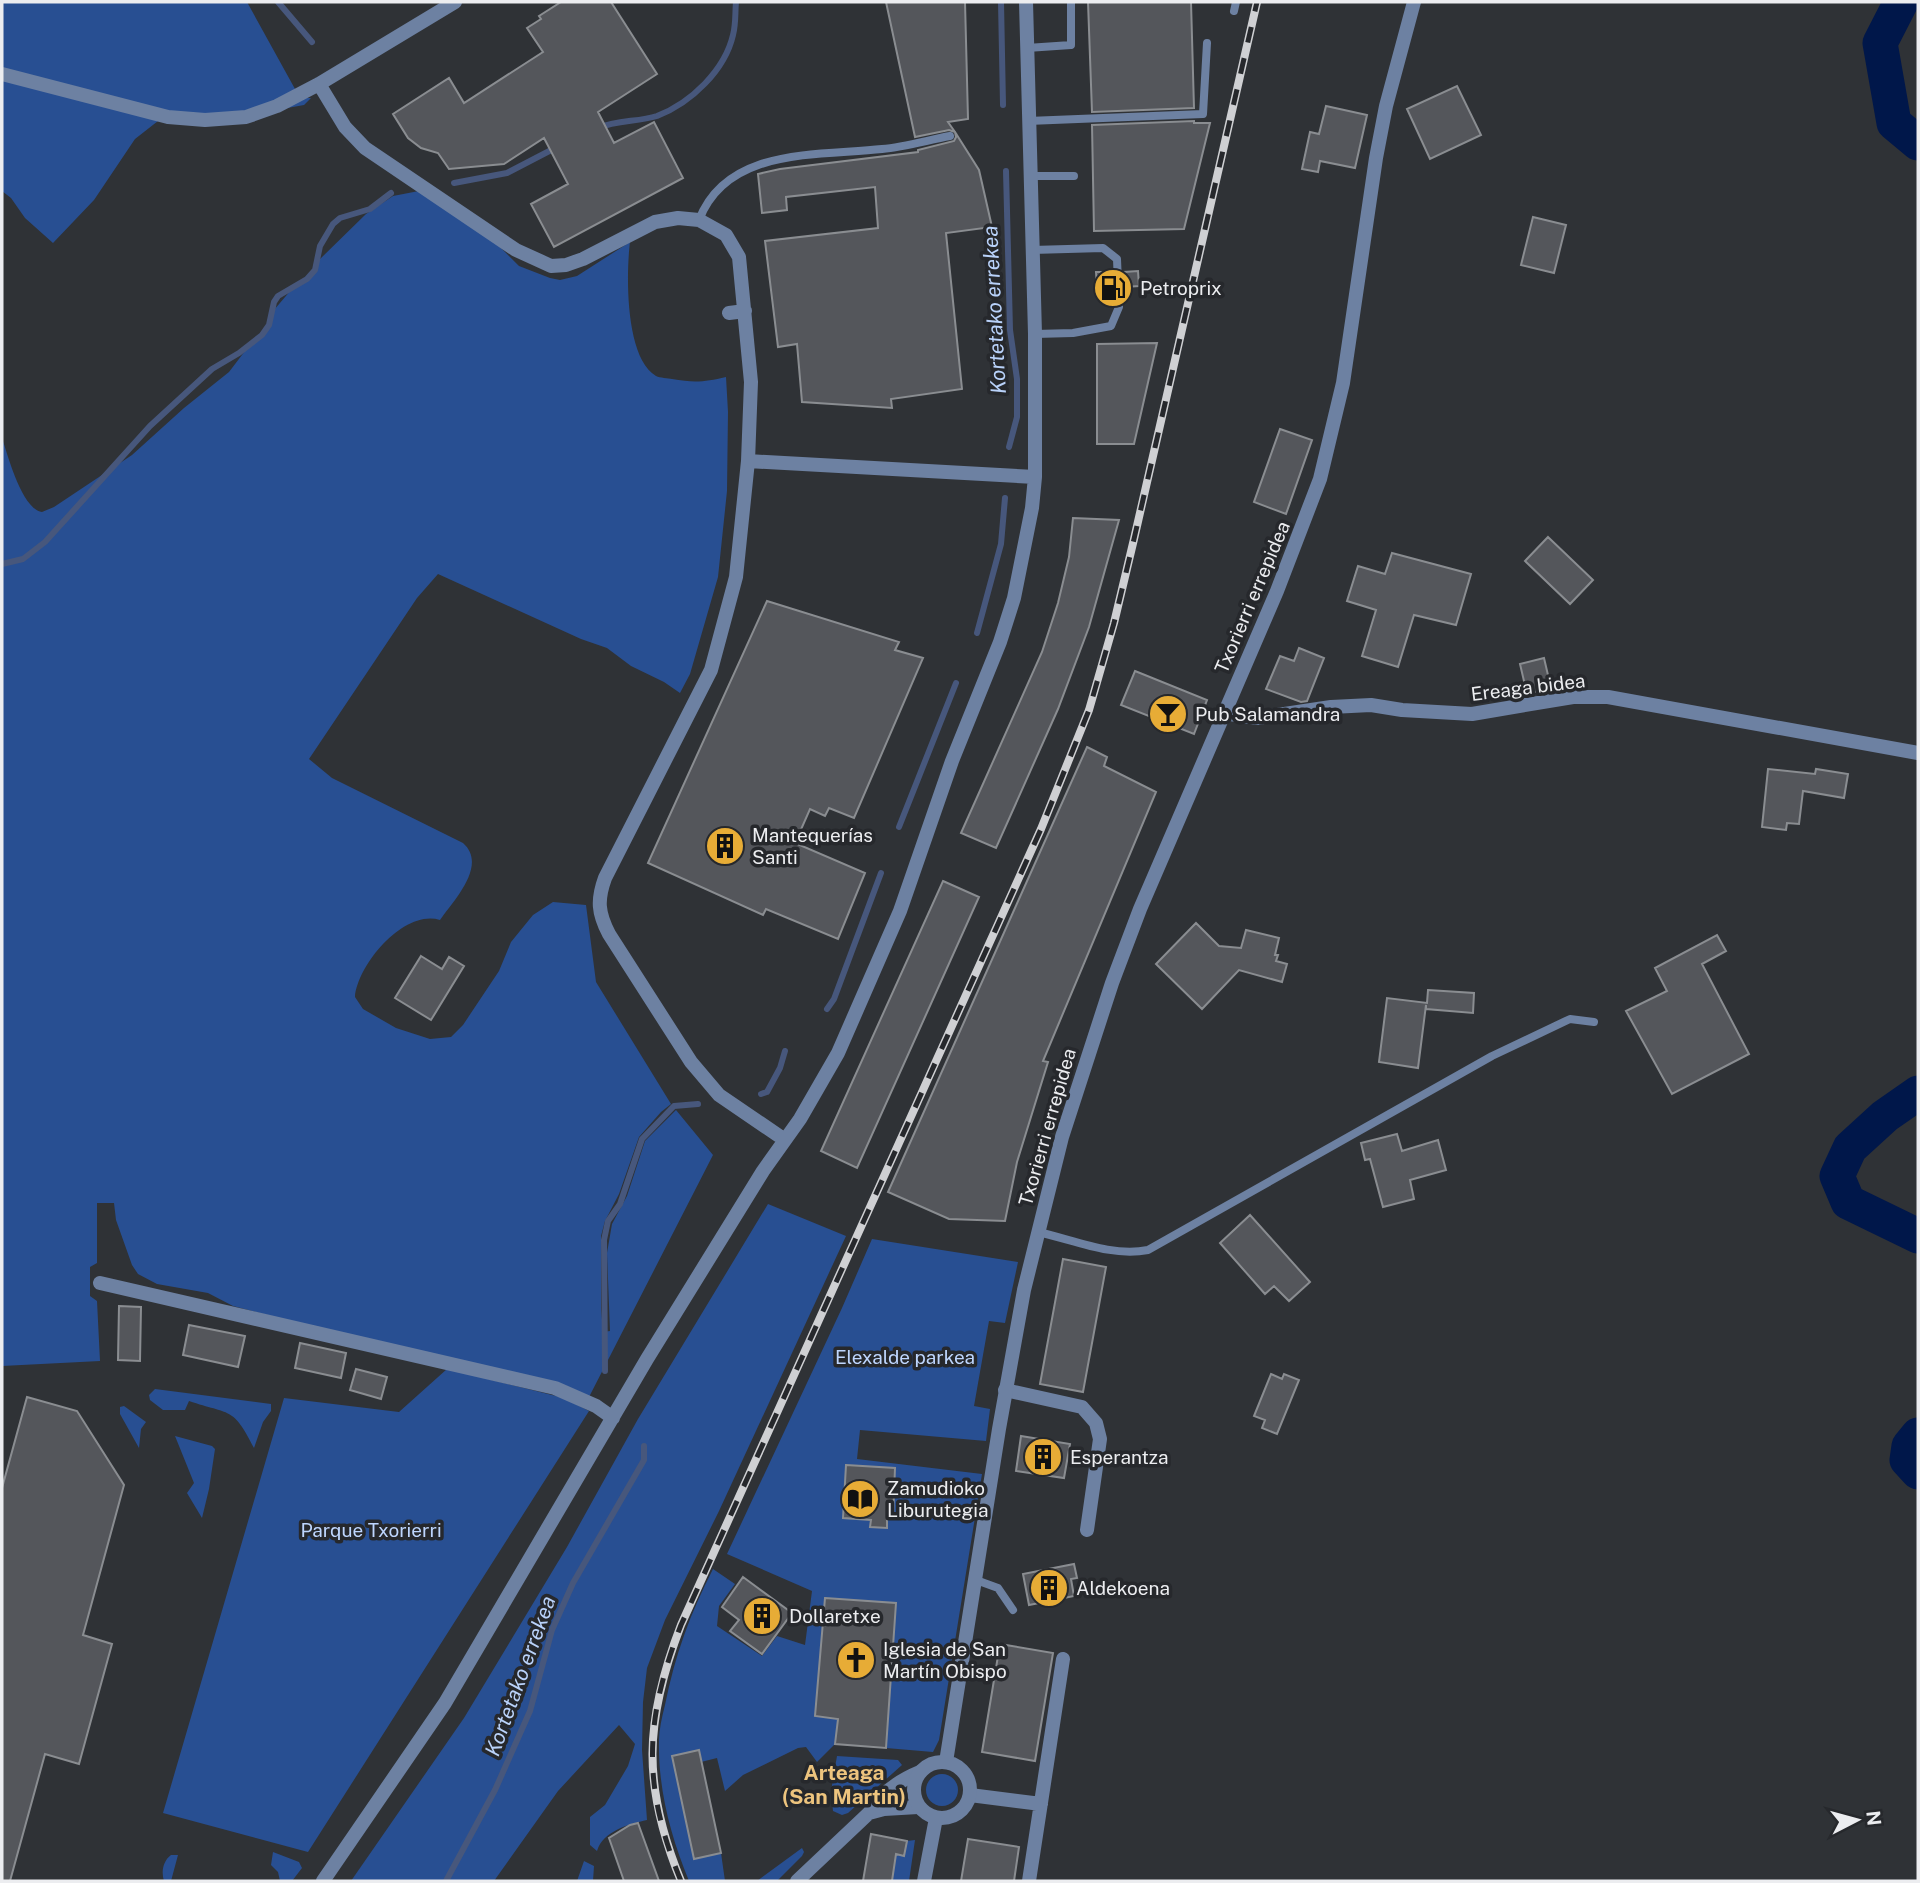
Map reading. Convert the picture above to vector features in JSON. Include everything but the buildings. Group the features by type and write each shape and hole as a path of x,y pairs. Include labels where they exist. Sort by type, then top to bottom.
{"street":[{"path":"2,74 168,117 205,120 246,117 277,106 319,84 455,2"},
{"path":"323,1881 445,1703 763,1171 800,1119 838,1053 900,911 951,761 1000,642 1014,598 1032,508 1035,477 1035,334 1026,2"},
{"name":"Txorierri errepidea","path":"946,1762 1005,1390 1024,1290 1062,1137 1112,983 1140,909 1307,518 1332,436 1343,383 1376,158 1386,106 1414,2"},
{"path":"319,84 345,127 365,148 536,261 551,266 566,265 655,222 678,218 699,220 726,235 738,257 751,382 748,461 736,577 710,670 605,878 599,896 600,916 691,1062 719,1095 785,1140"},
{"path":"729,313 745,311"},
{"path":"748,461 1035,477"},
{"name":"Ereaga bidea","path":"1223,713 1257,718 1331,707 1371,705 1402,710 1472,714 1573,697 1608,697 1918,753"},
{"path":"100,1283 555,1388 596,1406 613,1418"},
{"path":"1005,1390 1082,1407 1096,1423 1100,1439 1087,1530"},
{"path":"1029,1881 1063,1659"},
{"path":"797,1881 869,1813 883,1794 928,1765 946,1762 962,1770 967,1778 970,1795 961,1811 954,1816 936,1818 928,1816 918,1807 914,1787 920,1772"},
{"path":"970,1795 1041,1804"},
{"path":"869,1813 884,1809 918,1807"},
{"path":"924,1881 936,1818"}],"lane":[{"path":"1027,48 1071,45 1071,2"},
{"path":"1028,121 1203,114 1207,43"},
{"path":"699,220 706,202 725,183 756,164 797,157 886,149 950,136"},
{"path":"1030,176 1073,176"},
{"path":"1032,250 1103,248 1117,259 1119,307 1111,326 1073,333 1035,334"},
{"path":"1038,1232 1131,1253 1148,1250 1492,1056 1570,1020 1594,1022"},
{"path":"976,1580 998,1588 1013,1610"}],"green space":[{"path":"2,2 247,2 300,98 311,98 304,105 282,109 158,121 135,139 94,200 53,243 25,218 11,198 2,191"},
{"path":"429,189 493,240 519,266 550,278 560,280 577,276 630,242 630,314 638,352 646,366 656,376 680,380 699,381 726,377 727,491 718,577 690,674 680,693 631,666 607,648 581,639 438,574 417,598 309,759 332,778 463,843 470,852 472,862 460,893 440,920 426,919 412,923 385,942 364,970 355,997 363,1009 396,1028 430,1039 451,1037 463,1025 499,971 511,942 533,915 553,902 586,905 596,982 671,1104 639,1137 619,1194 605,1221 601,1236 603,1332 610,1331 607,1253 612,1224 627,1196 645,1141 676,1110 713,1155 588,1399 233,1306 208,1293 157,1284 138,1274 132,1265 116,1220 114,1203 97,1203 97,1263 90,1267 90,1296 97,1301 100,1361 2,1366 2,438 17,481 28,502 42,512 54,507 132,455 229,372 245,351 265,334 274,310 291,290 311,278 316,272 319,260 366,214 393,196"},
{"path":"768,1204 846,1236 719,1511 665,1620 647,1668 642,1750 647,1820 611,1833 597,1851 590,1845 590,1817 605,1805 628,1766 635,1744 619,1725 558,1791 494,1881 351,1881 464,1718 567,1547 638,1419"},
{"name":"Elexalde parkea","path":"872,1239 1018,1262 1005,1323 989,1321 974,1406 990,1409 986,1441 860,1430 857,1459 982,1474 939,1740 933,1752 886,1748 896,1603 826,1598 815,1716 838,1719 835,1744 817,1762 806,1747 798,1748 743,1775 725,1791 717,1758 701,1762 699,1750 672,1756 694,1858 721,1853 725,1881 689,1881 667,1813 659,1759 660,1727 673,1669 690,1619 713,1569 735,1584 719,1606 717,1626 762,1656 777,1636 805,1645 812,1591 727,1554"},
{"name":"Parque Txorierri","path":"447,1369 564,1398 589,1411 308,1852 163,1813 284,1398 399,1412"},
{"path":"155,1389 271,1404 271,1411 263,1422 254,1448 241,1425 229,1414 189,1401 185,1410 163,1410 150,1400 149,1395"},
{"path":"124,1406 146,1422 141,1429 139,1448 120,1414 120,1407"},
{"path":"175,1436 215,1449 202,1518 187,1493 194,1483"},
{"path":"837,1756 898,1760 902,1765 848,1813 842,1815 833,1811 831,1791"},
{"path":"942,1774 954,1778 958,1790 954,1802 942,1806 930,1802 926,1790 930,1778"},
{"path":"915,1840 909,1881 892,1881 896,1854 904,1856 907,1841"},
{"path":"802,1848 802,1856 777,1881 757,1881"},
{"path":"273,1852 299,1862 302,1868 292,1881 280,1881 278,1872 271,1865"},
{"path":"171,1855 178,1855 171,1881 164,1881 163,1867"},
{"path":"584,1861 594,1866 593,1881 577,1881"}],"waterway":[{"path":"278,2 312,42"},
{"path":"598,128 657,116 682,103 705,84 723,61 729,48 734,31 736,2"},
{"name":"Kortetako errekea","path":"1001,2 1003,105"},
{"path":"1901,2 1880,43 1894,123 1918,143"},
{"path":"454,183 507,173 557,147"},
{"name":"Kortetako errekea","path":"1006,171 1010,330 1017,379 1017,417 1009,447"},
{"path":"2,564 23,559 45,542 150,426 212,369 262,335 269,325 278,296 307,279 315,270 320,246 333,224 340,218 370,209 391,193"},
{"name":"Kortetako errekea","path":"977,633 1001,544 1005,498"},
{"name":"Kortetako errekea","path":"899,827 956,683"},
{"name":"Kortetako errekea","path":"827,1009 834,999 881,873"},
{"name":"Kortetako errekea","path":"761,1094 767,1092 780,1068 785,1051"},
{"path":"1918,1093 1885,1116 1850,1148 1837,1176 1848,1202 1918,1236"},
{"name":"Kortetako errekea","path":"605,1371 604,1240 608,1221 620,1204 642,1139 674,1106 698,1104"},
{"path":"1918,1435 1909,1446 1907,1460 1918,1472"},
{"name":"Kortetako errekea","path":"446,1881 495,1790 530,1711 552,1630 573,1583 644,1460 644,1446"}],"railway":[{"path":"681,1881 659,1814 652,1753 654,1723 669,1660 681,1625 1041,829 1089,710 1134,539 1257,2"}],"place":[{"name":"Petroprix","path":"1113,288"},
{"name":"Pub Salamandra","path":"1168,714"},
{"name":"Mantequerías Santi","path":"725,846"},
{"name":"Esperantza","path":"1043,1457"},
{"name":"Zamudioko Liburutegia","path":"860,1499"},
{"name":"Aldekoena","path":"1049,1588"},
{"name":"Dollaretxe","path":"762,1616"},
{"name":"Iglesia de San Martín Obispo","path":"856,1660"}],"district":[{"name":"Arteaga (San Martin)","path":"844,1784"}]}
